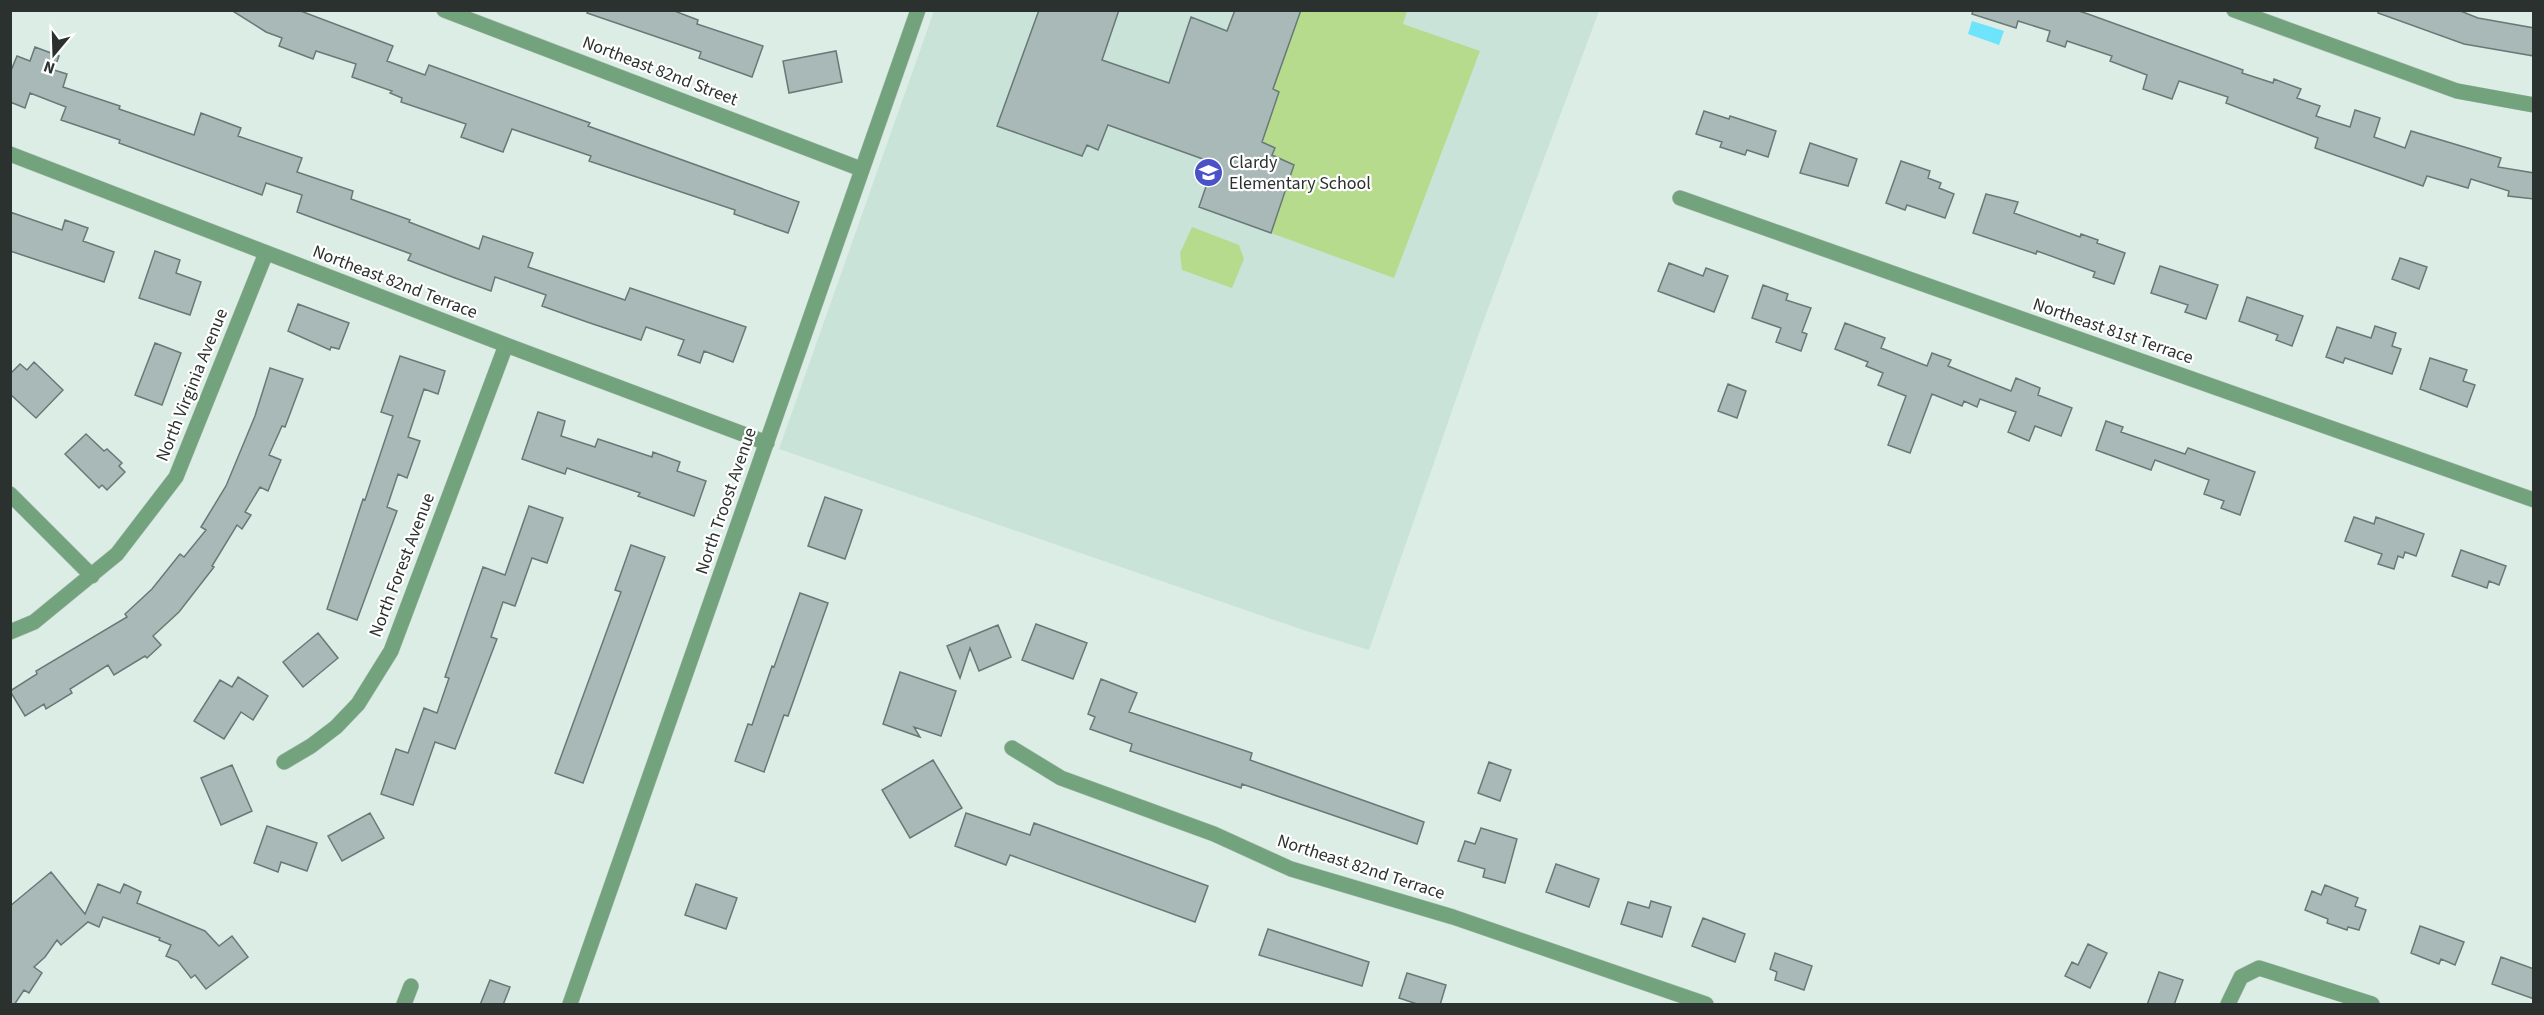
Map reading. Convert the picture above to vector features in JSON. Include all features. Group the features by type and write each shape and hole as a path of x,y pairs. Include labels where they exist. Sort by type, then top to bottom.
{"street":[{"name":"Northeast 82nd Street","path":"444,10 861,169"},
{"name":"North Troost Avenue","path":"570,1005 918,10"},
{"path":"2234,10 2457,91 2534,105"},
{"name":"Northeast 82nd Terrace","path":"10,154 767,443"},
{"name":"Northeast 81st Terrace","path":"1680,198 2534,500"},
{"name":"North Virginia Avenue","path":"10,632 34,622 117,554 176,477 266,253"},
{"name":"North Forest Avenue","path":"284,762 311,746 351,712 376,679 391,651 506,345"},
{"path":"10,494 92,576"},
{"name":"Northeast 82nd Terrace","path":"1012,748 1061,778 1214,834 1290,869 1453,917 1706,1005"},
{"path":"2228,1005 2241,977 2259,968 2372,1005"},
{"path":"405,1005 411,986"}],"shaded area":[{"name":"Clardy Elementary School","path":"934,11 1599,11 1479,333 1369,650 1306,631 779,449"}],"green space":[{"path":"1301,11 1407,11 1403,24 1480,51 1394,278 1271,233 1294,165 1272,155 1275,148 1262,142 1279,93 1273,89"},
{"path":"1192,227 1239,245 1244,259 1232,288 1182,270 1180,253"}],"water":[{"path":"1972,21 2004,31 1999,45 1968,34"}],"building":[{"path":"231,10 298,10 393,46 387,61 425,75 429,65 590,123 588,126 799,202 788,233 734,214 735,210 589,161 591,156 512,129 503,152 461,137 466,124 401,102 402,98 390,93 392,91 352,77 356,64 316,51 313,59 279,46 282,38 266,32"},
{"path":"588,10 672,10 698,20 697,24 763,46 752,77 699,58 701,52 587,13"},
{"name":"Clardy Elementary School","path":"1039,10 1119,10 1102,60 1169,83 1191,17 1227,31 1235,10 1301,10 1273,89 1279,92 1262,142 1275,148 1272,155 1294,165 1271,233 1199,207 1214,163 1108,125 1098,150 1087,145 1082,156 997,126"},
{"path":"1973,10 2076,10 2088,14 2243,70 2242,73 2273,83 2274,79 2301,89 2297,98 2320,106 2316,116 2350,127 2355,110 2380,118 2374,137 2405,148 2411,131 2501,158 2498,167 2534,173 2534,199 2508,196 2509,191 2471,179 2468,188 2427,176 2423,186 2315,148 2318,138 2226,103 2228,97 2179,81 2172,99 2143,89 2147,75 2110,61 2112,56 2067,41 2065,47 2047,41 2050,31 2018,21 2016,28 1972,14"},
{"path":"2378,10 2458,10 2478,18 2534,28 2534,56 2464,44 2378,13"},
{"path":"35,47 59,56 54,70 67,74 63,87 194,135 201,113 241,128 238,136 302,158 297,172 353,191 351,199 410,220 409,222 479,249 483,236 533,253 528,267 625,300 630,288 746,327 733,362 704,351 700,363 678,355 684,340 646,327 641,340 587,322 542,306 546,295 495,277 491,291 455,278 408,260 411,254 297,212 302,195 266,183 262,195 119,143 120,140 61,120 66,107 30,93 25,108 10,102 10,73 17,56 30,61"},
{"path":"836,51 842,82 789,93 783,61"},
{"path":"1704,111 1729,119 1730,116 1776,131 1768,157 1747,150 1745,155 1720,147 1722,142 1696,134"},
{"path":"1810,143 1857,159 1848,186 1800,173"},
{"path":"1901,161 1930,171 1928,178 1941,183 1939,188 1954,194 1945,218 1907,205 1905,210 1886,203"},
{"path":"1986,194 2018,202 2014,213 2080,237 2081,234 2098,240 2097,243 2125,253 2114,284 2093,277 2095,272 2037,251 2036,254 1973,233"},
{"path":"10,212 62,230 65,220 88,228 83,241 114,252 104,282 10,251"},
{"path":"155,251 180,260 176,273 201,282 190,315 139,298"},
{"path":"2400,258 2427,267 2419,289 2392,279"},
{"path":"1669,263 1703,276 1706,268 1728,276 1714,312 1658,291"},
{"path":"2160,266 2218,285 2206,319 2185,312 2188,305 2151,293"},
{"path":"1763,285 1788,294 1786,300 1811,308 1802,332 1807,334 1801,351 1776,342 1781,328 1752,318"},
{"path":"2247,297 2303,316 2292,346 2276,340 2278,335 2239,321"},
{"path":"298,304 349,323 339,349 331,347 330,350 288,331"},
{"path":"1845,323 1885,338 1881,348 1927,366 1932,353 1951,360 1948,366 2011,391 2016,378 2040,388 2038,395 2072,408 2061,436 2035,426 2029,441 2008,432 2016,412 1980,399 1977,407 1964,401 1962,406 1932,394 1910,453 1888,445 1906,396 1878,385 1883,373 1866,366 1868,362 1835,349"},
{"path":"2375,326 2396,333 2392,346 2401,349 2392,374 2345,358 2343,363 2326,357 2337,327 2371,338"},
{"path":"155,343 181,353 162,405 135,395"},
{"path":"400,356 445,371 438,394 424,389 408,437 420,441 407,478 398,474 387,507 397,511 357,620 327,609 393,416 381,412"},
{"path":"2430,358 2467,370 2463,381 2475,385 2467,407 2420,389"},
{"path":"34,362 63,390 36,418 10,394 10,374 20,364 27,370"},
{"path":"270,368 303,379 285,427 282,426 269,455 281,460 268,491 260,487 245,512 251,515 242,529 237,525 212,566 214,567 179,612 153,636 161,645 147,658 145,656 114,675 108,665 70,689 72,693 46,709 44,704 25,716 10,691 37,674 36,671 127,617 125,614 152,589 180,554 184,557 206,530 201,527 226,486 255,416"},
{"path":"1728,384 1746,391 1737,418 1718,411"},
{"path":"538,412 565,421 561,436 595,447 598,439 652,457 653,452 680,462 677,471 706,481 694,516 638,496 640,493 567,468 565,474 522,459"},
{"path":"2106,421 2123,427 2121,432 2185,454 2188,448 2255,472 2240,515 2221,508 2224,501 2204,494 2209,480 2155,460 2151,470 2096,450"},
{"path":"86,434 104,451 107,449 122,463 119,466 125,472 107,490 102,485 99,488 65,454"},
{"path":"825,497 862,510 845,559 808,546"},
{"path":"529,506 563,518 547,563 532,558 515,606 503,602 491,637 497,639 455,749 435,742 413,805 381,794 396,749 408,753 424,708 437,713 449,678 445,677 483,567 505,575"},
{"path":"2354,517 2374,524 2376,517 2424,534 2416,556 2405,552 2403,558 2398,556 2394,569 2378,564 2382,554 2345,541"},
{"path":"631,545 665,557 583,783 555,773 621,592 615,590"},
{"path":"2461,550 2506,566 2499,585 2489,581 2487,588 2452,576"},
{"path":"800,593 828,603 788,716 784,715 764,772 735,761 748,724 752,725"},
{"path":"1036,624 1087,643 1073,679 1022,660"},
{"path":"998,625 1011,657 979,671 970,648 960,678 947,646"},
{"path":"318,633 338,658 303,687 283,662"},
{"path":"900,672 956,691 941,736 914,727 920,737 883,724"},
{"path":"238,677 268,696 253,720 241,712 224,739 194,721 220,680 232,687"},
{"path":"1101,679 1137,693 1129,712 1252,753 1250,760 1424,822 1417,844 1242,784 1241,788 1130,751 1132,744 1090,729 1095,717 1088,714"},
{"path":"933,760 962,808 910,838 882,790"},
{"path":"1489,762 1511,770 1500,801 1478,793"},
{"path":"232,765 252,811 221,825 201,778"},
{"path":"370,813 384,838 342,861 328,836"},
{"path":"966,813 1030,835 1034,823 1208,886 1195,922 1010,855 1006,865 955,846"},
{"path":"267,826 317,843 307,871 281,862 278,872 254,863"},
{"path":"1481,828 1517,839 1505,883 1483,877 1485,869 1458,861 1465,841 1475,844"},
{"path":"1556,864 1599,879 1589,907 1546,892"},
{"path":"51,872 85,914 98,884 120,893 124,884 141,892 137,903 205,931 219,946 232,936 248,957 206,989 195,975 191,978 178,961 166,956 171,945 159,940 160,938 103,917 99,927 88,922 61,945 57,940 45,957 34,967 42,973 29,993 24,990 14,1005 10,1005 10,906"},
{"path":"696,884 737,898 726,929 685,915"},
{"path":"2325,885 2358,898 2355,906 2366,910 2359,930 2348,927 2347,930 2327,923 2328,919 2305,910 2312,891 2321,895"},
{"path":"1651,901 1671,907 1662,937 1621,924 1628,902 1649,908"},
{"path":"1703,918 1745,934 1735,962 1692,946"},
{"path":"2420,926 2464,942 2455,965 2441,959 2439,964 2411,953"},
{"path":"1268,929 1369,962 1362,986 1259,955"},
{"path":"2088,944 2107,953 2090,988 2065,976 2072,962 2078,965"},
{"path":"1775,953 1812,966 1804,990 1775,980 1777,972 1770,969"},
{"path":"2501,957 2534,969 2534,999 2492,984"},
{"path":"2159,972 2183,980 2174,1005 2147,1005"},
{"path":"1407,973 1446,985 1440,1005 1420,1005 1399,998"},
{"path":"490,980 510,987 503,1005 480,1005"}],"place":[{"name":"Clardy Elementary School","path":"1208,172"}]}
